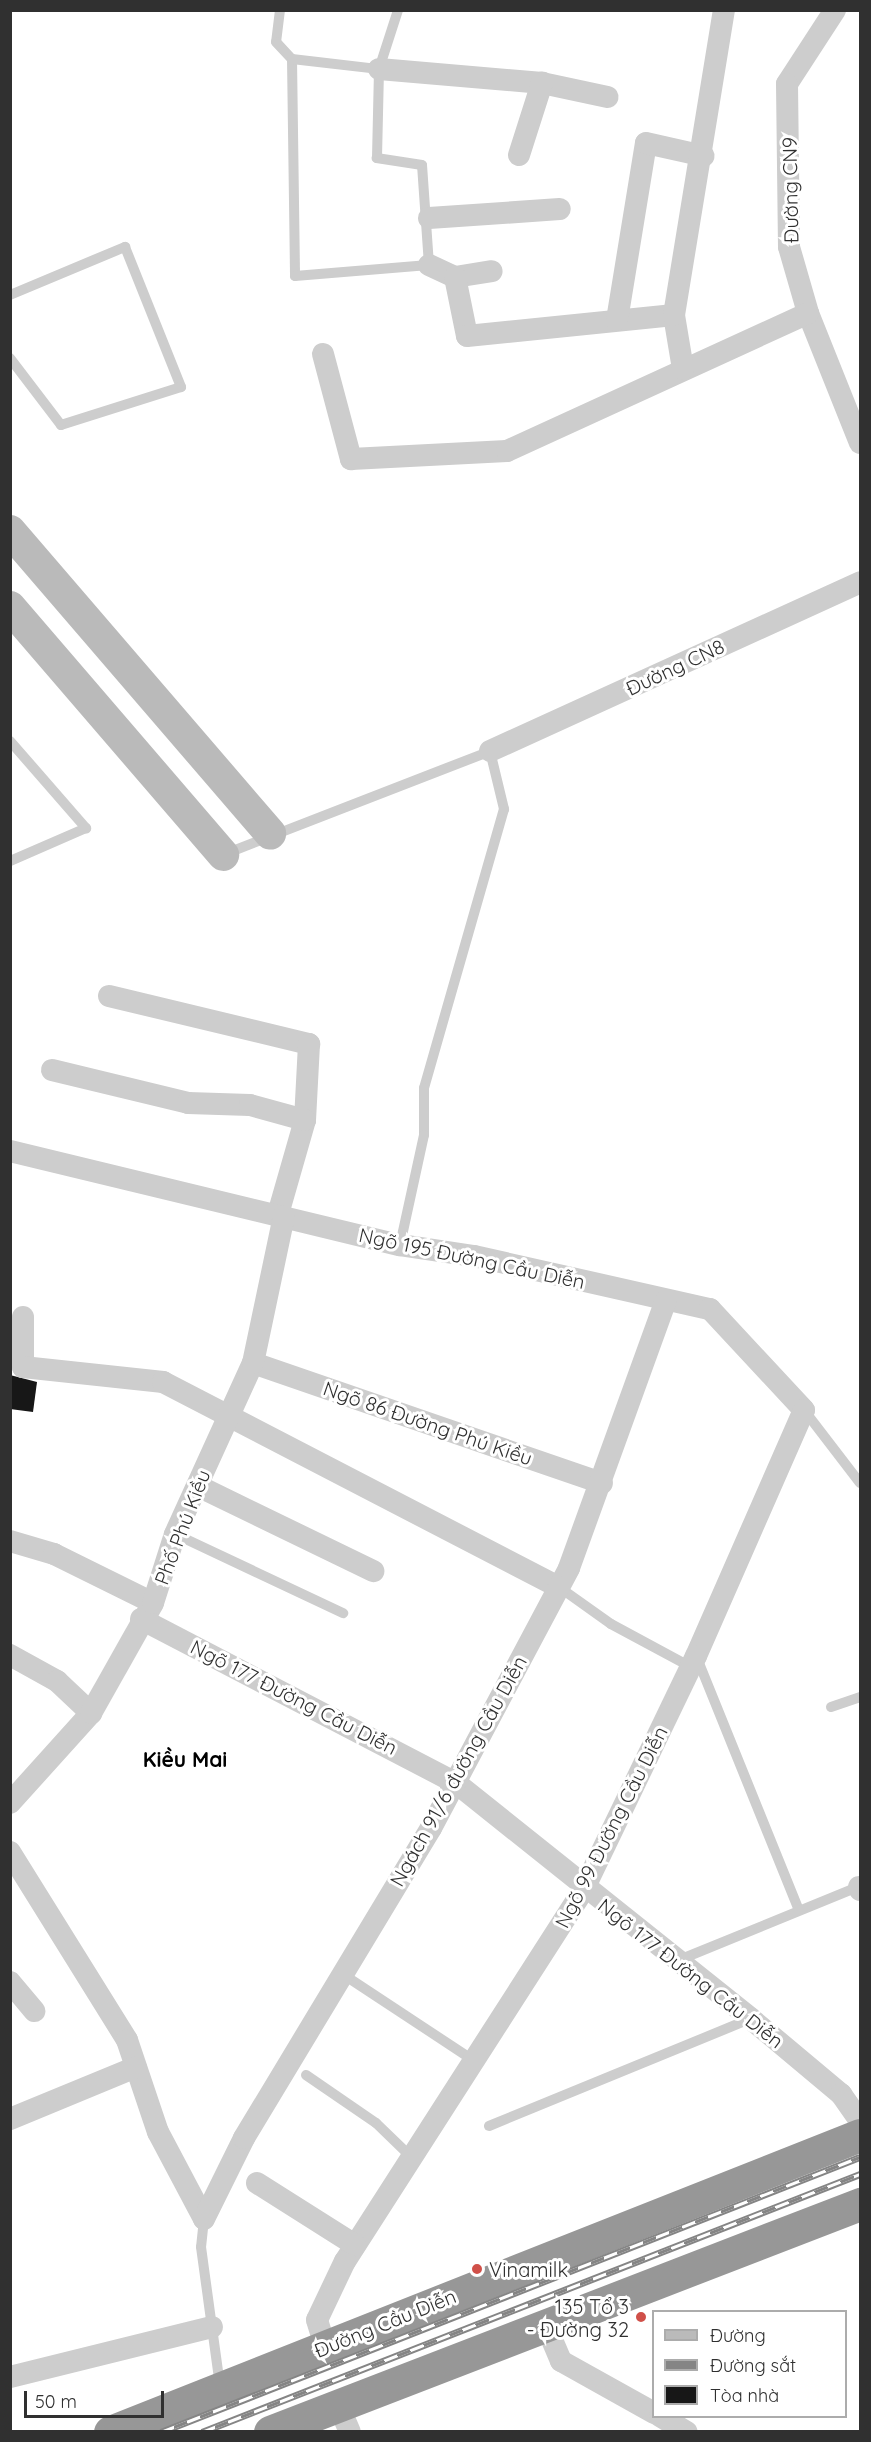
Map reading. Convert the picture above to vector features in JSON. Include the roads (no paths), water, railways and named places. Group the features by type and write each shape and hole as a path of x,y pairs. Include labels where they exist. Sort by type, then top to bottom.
{"highway":[{"name":"Đường Cầu Diễn","path":"110,2431 861,2135"},
{"path":"270,2432 344,2418 547,2328 861,2204"}],"street":[{"path":"683,369 674,315 704,156 724,10"},
{"name":"Đường CN9","path":"835,10 787,84 789,247 808,313 861,443"},
{"path":"379,69 542,83 608,97"},
{"path":"519,155 542,83"},
{"path":"617,320 646,143 704,156"},
{"path":"429,218 560,209"},
{"path":"429,265 455,277 492,271"},
{"path":"455,277 467,336 674,315"},
{"path":"323,354 351,459 507,451 808,313"},
{"path":"10,531 270,833"},
{"name":"Đường CN8","path":"490,751 861,582"},
{"path":"10,607 223,855"},
{"name":"Phố Phú Kiều","path":"10,1803 91,1713 147,1611 175,1534 198,1486 225,1416 253,1363 280,1215 304,1120 309,1044 108,996"},
{"path":"52,1070 188,1103 250,1105 304,1120"},
{"name":"Ngõ 195 Đường Cầu Diễn","path":"10,1151 400,1245 474,1256 710,1310 804,1410"},
{"name":"Ngách 91/6 đường Cầu Diễn","path":"204,2219 341,1973 456,1783 559,1587 602,1483 666,1300"},
{"path":"23,1317 23,1367 163,1382 559,1587"},
{"name":"Ngõ 86 Đường Phú Kiều","path":"253,1363 602,1483"},
{"name":"Ngõ 99 Đường Cầu Diễn","path":"326,2346 317,2320 355,2245 410,2156 584,1889 694,1662 804,1410"},
{"path":"198,1486 373,1571"},
{"name":"Ngõ 177 Đường Cầu Diễn","path":"10,1541 54,1554 147,1611 456,1783 584,1889 679,1960 750,2018 841,2094 861,2121"},
{"path":"10,1655 57,1681 91,1713"},
{"path":"10,1852 127,2040 158,2132 204,2219"},
{"path":"10,1982 34,2012"},
{"path":"10,2119 136,2067"},
{"path":"257,2183 355,2245"},
{"path":"10,2377 212,2327"},
{"path":"547,2328 561,2361 652,2412"},
{"path":"663,2418 687,2432"}],"lane":[{"path":"280,10 276,42 292,59 379,69"},
{"path":"292,59 295,276 429,265 429,218 422,165 377,158 379,69 399,10"},
{"path":"10,295 125,247 181,387 61,425 10,358"},
{"path":"10,741 86,828 10,861"},
{"path":"223,855 270,833 490,751 504,809 424,1088 424,1135 400,1245"},
{"name":"Ngõ 195 Đường Cầu Diễn","path":"804,1410 861,1483"},
{"path":"175,1534 344,1613"},
{"path":"559,1587 611,1624 694,1662 799,1910"},
{"path":"831,1707 861,1697"},
{"path":"679,1960 860,1887"},
{"path":"341,1973 473,2060"},
{"path":"489,2126 750,2018"},
{"path":"306,2074 376,2123 410,2156"},
{"path":"204,2219 201,2247 220,2389"}],"railway":[{"path":"161,2432 860,2157"},
{"path":"202,2432 860,2174"}],"place":[{"name":"Vinamilk","path":"477,2269"},
{"name":"135 Tổ 3 - Đường 32","path":"641,2317"}],"district":[{"name":"Kiều Mai","path":"185,1759"}]}
